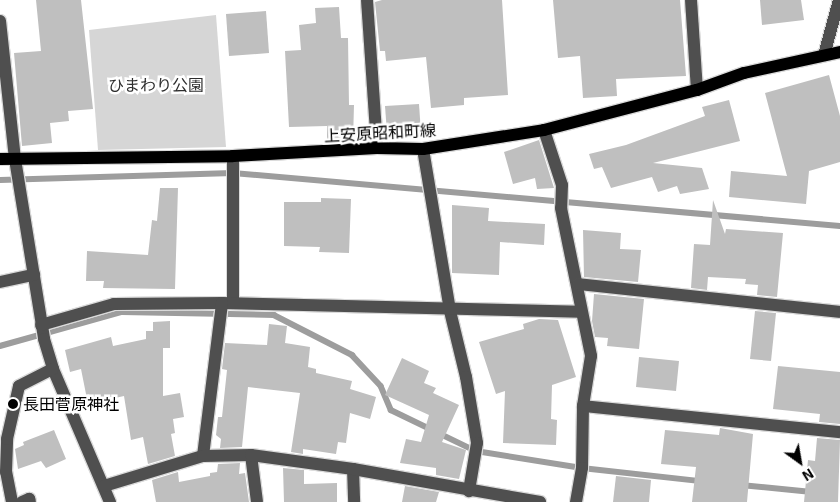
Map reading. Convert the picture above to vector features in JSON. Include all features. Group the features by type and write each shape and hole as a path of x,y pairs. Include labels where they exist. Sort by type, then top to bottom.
{"main road":[{"name":"上安原昭和町線","path":"0,159 233,156 377,148 423,149 544,130 697,90 744,73 840,52"}],"street":[{"path":"367,0 377,148"},
{"path":"691,0 697,90"},
{"path":"824,55 839,0"},
{"path":"0,21 15,159 44,340 53,370 110,502"},
{"path":"544,130 562,184 561,208 578,284 580,312 590,356 583,406 581,477 576,502"},
{"path":"423,149 426,181 450,311 466,377 477,442 476,460 469,491"},
{"path":"203,456 220,321 228,303 233,156"},
{"path":"0,282 34,275"},
{"path":"578,284 840,312"},
{"path":"41,325 114,304 228,303 450,311 580,312"},
{"path":"12,502 6,472 7,439 19,386 53,370"},
{"path":"583,406 840,432"},
{"path":"251,455 256,502"},
{"path":"104,486 203,456 251,455 353,469 469,491 540,502"},
{"path":"353,469 354,502"},
{"path":"22,502 30,499 30,502"}],"green space":[{"name":"ひまわり公園","path":"216,15 226,147 98,150 89,30"}],"building":[{"path":"36,0 81,0 93,109 68,111 69,121 50,123 52,143 22,146 14,53 41,51"},
{"path":"382,0 502,0 508,95 464,98 464,105 431,108 426,57 386,61 385,51 380,51 375,2"},
{"path":"553,0 680,0 686,76 616,79 617,96 583,98 580,56 558,58"},
{"path":"760,0 801,0 804,20 762,25"},
{"path":"339,7 341,38 348,38 349,105 354,105 353,141 327,141 327,126 289,127 285,51 301,50 299,25 316,23 315,8"},
{"path":"266,11 269,53 229,56 226,14"},
{"path":"829,75 840,116 840,162 809,171 806,204 729,197 731,171 787,176 765,93"},
{"path":"729,100 740,141 653,163 702,168 709,189 680,194 677,186 658,192 652,177 611,188 602,167 594,169 589,154 626,145 705,116 702,107"},
{"path":"419,104 421,133 387,133 385,106"},
{"path":"539,140 554,188 537,189 535,178 513,184 504,152"},
{"path":"160,188 178,188 175,289 103,288 104,281 86,281 87,251 148,255 152,220 157,221"},
{"path":"321,198 351,199 349,253 319,252 320,247 284,246 284,202 321,202"},
{"path":"713,200 725,234 726,229 783,233 777,297 757,295 758,285 745,284 746,279 708,277 707,290 691,288 694,244 710,245"},
{"path":"452,205 489,208 488,221 545,224 544,245 500,242 499,275 452,273"},
{"path":"583,230 621,233 620,249 641,250 638,282 584,277"},
{"path":"594,294 644,299 639,349 607,346 608,338 595,337 592,321"},
{"path":"755,311 776,313 771,361 750,359"},
{"path":"539,319 558,320 576,377 552,385 551,419 557,420 556,445 503,443 505,391 496,394 479,342 524,329 523,324"},
{"path":"170,321 170,348 163,348 163,396 180,393 184,417 173,419 175,433 171,434 175,456 148,464 143,437 131,440 124,396 88,404 81,369 70,372 65,350 111,337 113,346 146,339 146,331 153,331 153,322"},
{"path":"269,324 287,326 285,343 310,347 308,367 316,369 316,373 352,381 350,389 376,397 370,419 350,413 346,443 338,442 336,454 303,449 303,454 291,452 300,393 248,387 242,447 220,448 221,439 216,435 218,417 222,417 227,370 222,369 225,343 267,345"},
{"path":"639,357 679,361 676,391 636,387"},
{"path":"402,358 429,371 424,383 436,388 433,393 459,405 442,442 466,450 459,479 436,475 436,468 400,463 406,439 421,442 429,415 385,395"},
{"path":"778,366 840,372 840,424 819,422 820,414 773,409"},
{"path":"720,428 753,434 747,502 692,502 696,467 661,464 665,430 719,435"},
{"path":"54,430 66,459 46,468 41,461 18,469 15,449 24,445 23,442"},
{"path":"817,438 840,440 838,502 804,502 808,460 815,461"},
{"path":"240,463 239,474 245,473 249,502 156,502 152,480 178,472 179,482 210,476 210,473 217,472 218,464"},
{"path":"283,468 304,470 304,484 337,483 337,502 284,502"},
{"path":"616,476 651,480 649,502 613,502"},
{"path":"405,486 439,492 436,502 402,502"}],"waterway":[{"path":"0,180 233,173 840,226"},
{"path":"0,346 122,312 274,315 352,355 381,386 391,410 476,451 582,468 700,481"},
{"path":"741,485 812,492"}],"place":[{"name":"長田菅原神社","path":"13,404"}]}
